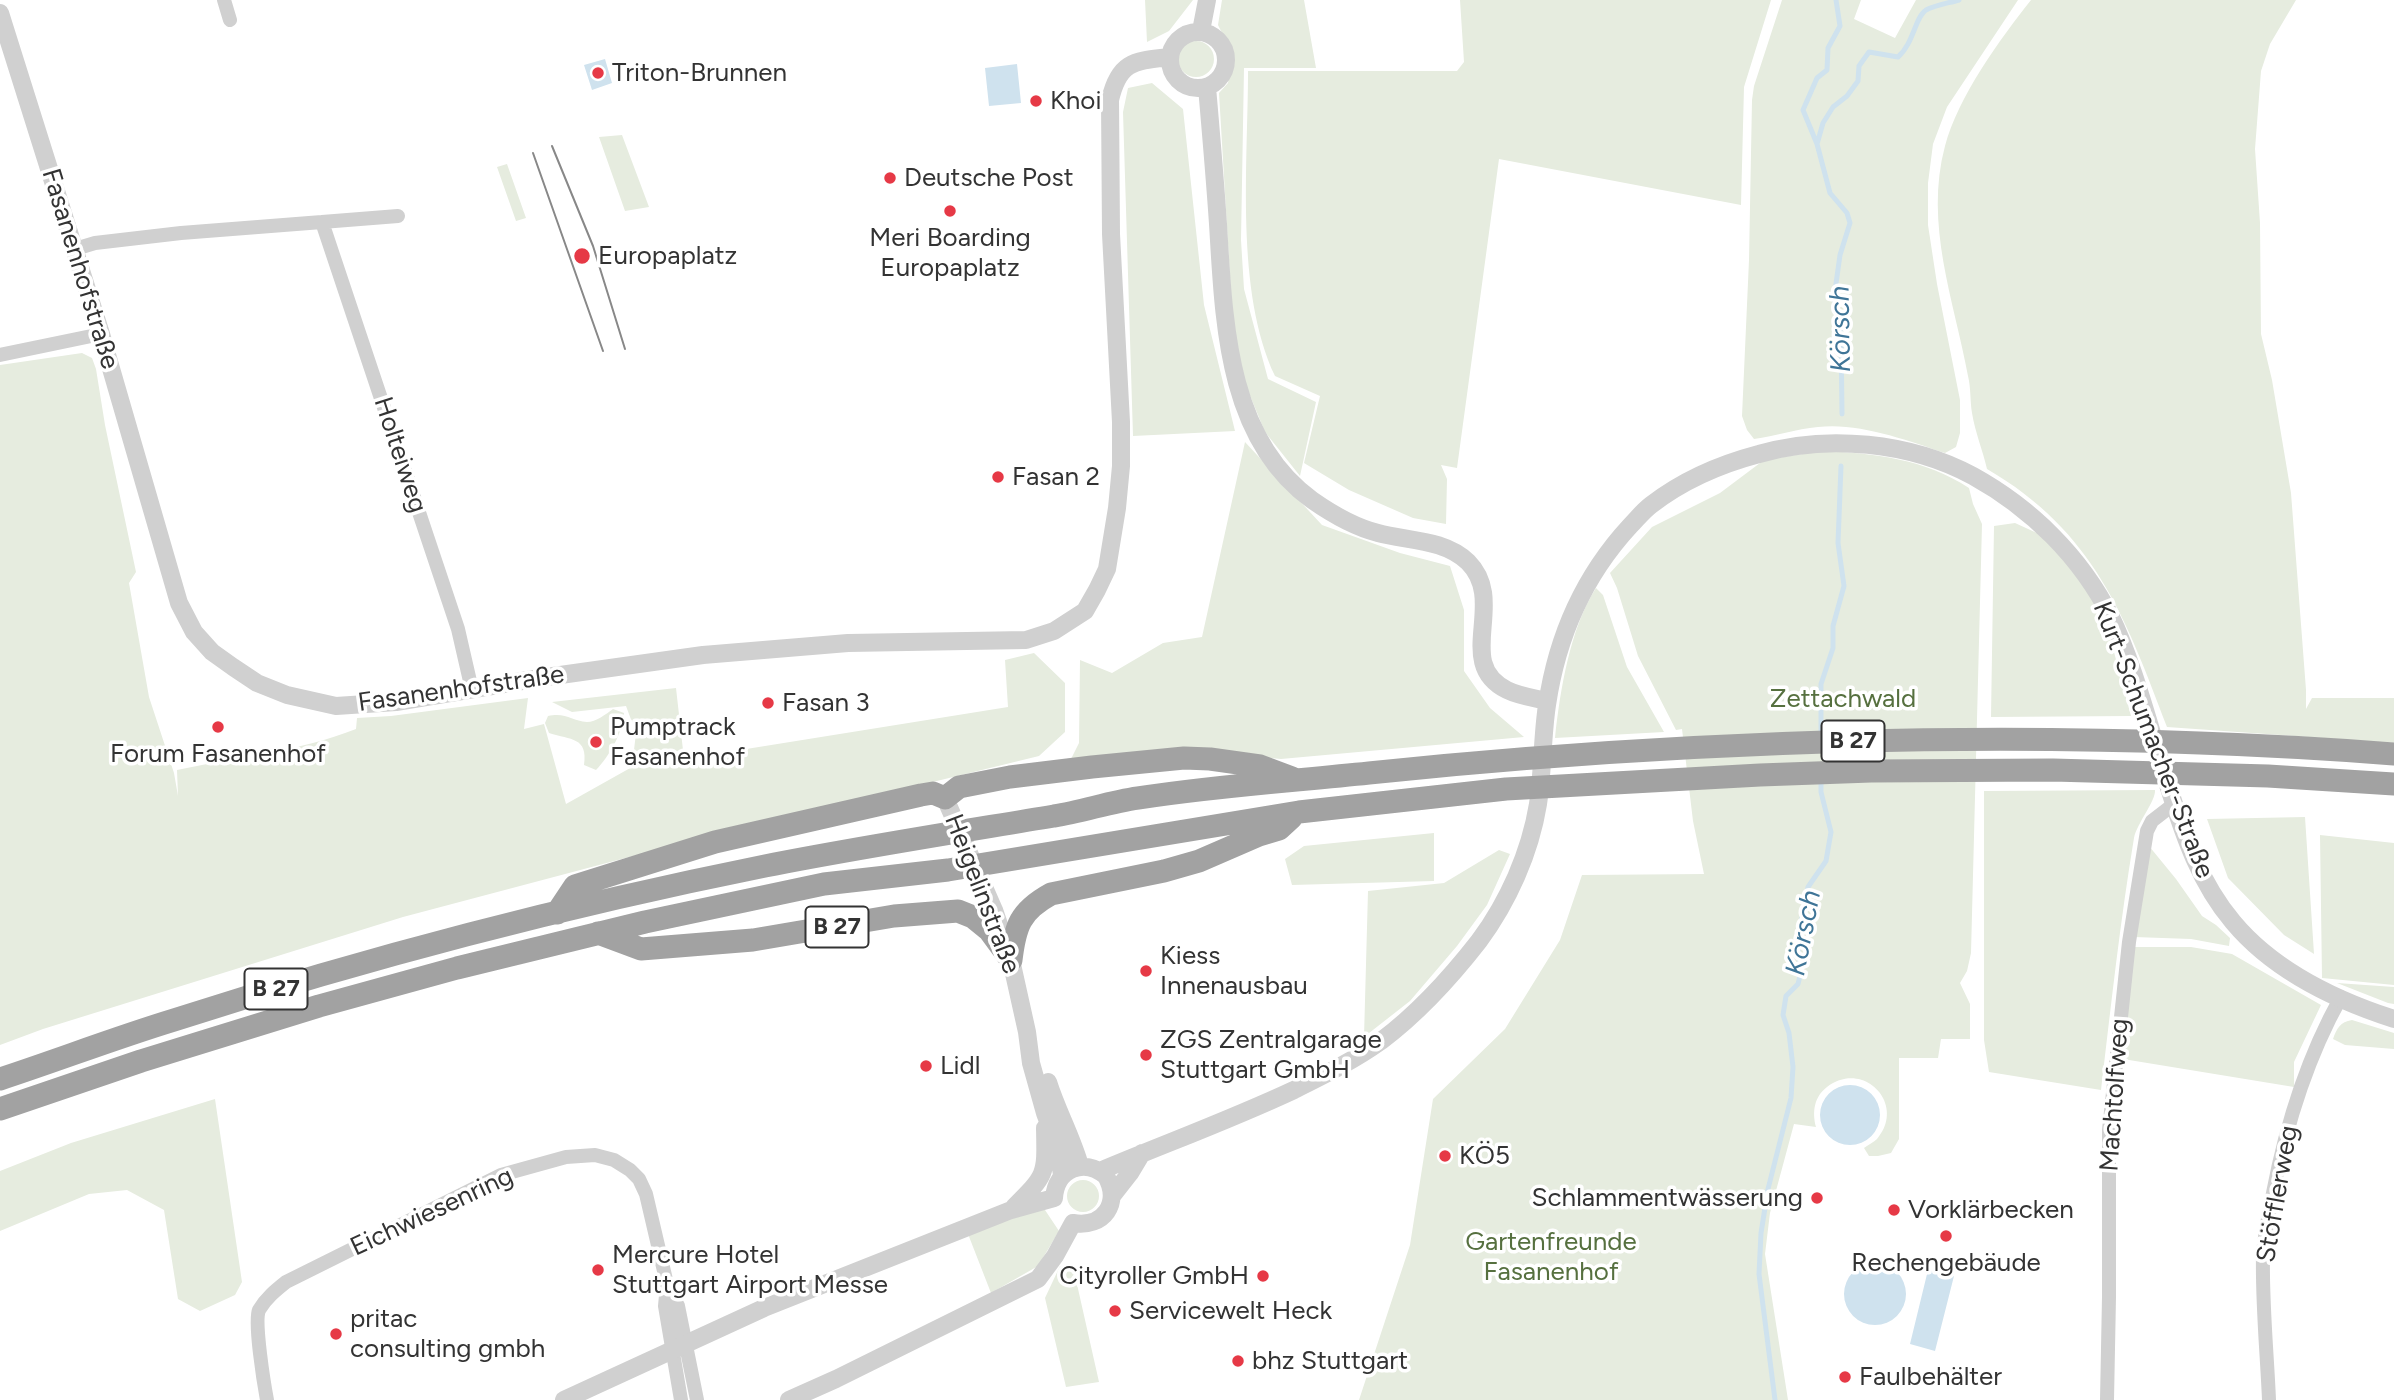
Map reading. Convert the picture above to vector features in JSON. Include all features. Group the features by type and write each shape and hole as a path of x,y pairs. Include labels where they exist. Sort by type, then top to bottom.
{"highway":[{"name":"B 27","path":"0,1079 170,1021 291,984 557,913 760,867 1063,815 1133,798 1503,759 1870,740 2203,743 2394,754"},
{"path":"557,913 575,886 715,842 921,795 933,793 944,798 959,788 1010,777 1184,758 1259,766 1299,780"},
{"name":"B 27","path":"0,1109 141,1061 319,1006 598,933 824,884 948,870 1299,811 1506,789 1871,771 2053,770 2269,776 2394,784"},
{"path":"1011,960 1014,934 1022,917 1035,903 1051,894 1164,871 1199,861 1279,829 1299,811"},
{"name":"B 27","path":"598,933 641,948 752,940 894,916 958,911 973,917 989,930 1011,960"}],"street":[{"path":"224,0 230,20"},
{"path":"1200,31 1207,0"},
{"name":"Fasanenhofstraße","path":"0,13 102,334 179,603 194,632 212,652 257,683 315,703 361,706 572,673 735,652 848,643 1026,640 1054,631 1084,611 1107,569 1121,466 1110,154 1112,90 1115,80 1128,65 1170,57"},
{"path":"1200,31 1213,35 1223,44 1227,56 1225,69 1218,80 1207,87 1193,88 1181,82 1172,71 1170,57 1180,38 1189,32 1200,31"},
{"path":"1207,87 1224,323 1237,386 1255,432 1279,468 1310,499 1345,521 1378,533 1430,543 1465,560 1477,572 1485,600 1482,640 1484,668 1489,677 1509,691 1547,701"},
{"path":"75,249 95,243 181,233 398,216"},
{"name":"Holteiweg","path":"322,222 458,629 472,690"},
{"path":"0,355 102,334"},
{"name":"Kurt-Schumacher-Straße","path":"1100,1171 1251,1110 1336,1070 1383,1039 1428,999 1456,969 1497,914 1530,838 1537,809 1547,701 1563,636 1575,604 1591,575 1649,507 1687,481 1740,459 1782,447 1825,443 1862,444 1898,450 1959,468 2005,495 2061,544 2083,570 2112,620 2174,804 2206,885 2232,922 2268,956 2299,977 2394,1019"},
{"name":"Heigelinstraße","path":"944,798 990,899 1011,960 1031,1063 1058,1148 1062,1175"},
{"name":"Machtolfweg","path":"2107,1400 2109,1130 2129,942 2147,831 2152,821 2174,804"},
{"name":"Stöfflerweg","path":"2269,1400 2263,1300 2266,1227 2299,1093 2315,1050 2341,997"},
{"name":"Heigelinstraße","path":"1027,1032 1041,1062 1056,1107 1073,1142 1080,1166"},
{"path":"1011,1210 1035,1187 1043,1175 1045,1113"},
{"path":"1112,1196 1142,1153"},
{"name":"Eichwiesenring","path":"267,1400 262,1378 258,1313 269,1296 286,1282 501,1175 566,1157 595,1155 614,1160 639,1179 646,1194 667,1284 678,1306 679,1347"},
{"path":"564,1400 586,1395 679,1347 764,1308 1011,1210 1054,1198 1057,1182 1062,1175 1080,1166 1100,1171 1110,1183 1111,1205 1100,1219 1083,1225 1073,1223 1055,1256 1038,1279 789,1400"},
{"path":"679,1347 681,1400"},
{"path":"679,1347 697,1400"}],"green space":[{"path":"1145,0 1193,0 1169,31 1147,42"},
{"path":"1222,0 1304,0 1316,68 1244,68 1241,240 1244,289 1268,379 1316,402 1300,476 1265,432 1244,381 1233,327 1219,93 1228,83 1233,55 1218,25"},
{"path":"1460,0 1771,0 1744,87 1741,205 1499,159 1457,468 1441,465 1447,479 1446,524 1413,518 1349,490 1304,463 1320,396 1275,376 1262,342 1254,306 1246,227 1248,71 1457,71 1464,62"},
{"path":"1782,0 1861,0 1854,19 1895,38 1916,0 2018,0 1947,107 1933,144 1928,183 1928,225 1960,400 1960,433 1956,447 1945,453 1882,433 1849,427 1810,428 1754,439 1747,430 1742,416 1752,100 1754,86"},
{"path":"2031,0 2296,0 2270,44 2261,71 2255,149 2260,223 2261,334 2272,380 2291,493 2306,709 2312,698 2394,698 2394,743 2167,727 2137,649 2102,580 2080,549 2054,520 2024,493 1987,469 1973,420 1969,381 1943,262 1939,233 1939,175 1945,146 1960,108 1994,50"},
{"path":"1196,41 1209,46 1214,59 1209,72 1196,77 1183,72 1178,59 1183,46"},
{"path":"1152,83 1183,109 1204,305 1235,431 1133,436 1123,112 1128,88"},
{"path":"622,135 649,207 625,211 599,137"},
{"path":"507,164 526,218 516,221 497,167"},
{"path":"82,353 92,358 96,369 136,572 129,583 149,697 174,773 178,796 177,770 334,737 356,729 357,718 528,698 524,729 544,724 566,804 632,767 636,733 626,706 572,712 552,702 676,688 684,759 1008,707 1005,660 1034,653 1065,683 1065,732 1039,756 667,847 403,917 43,1029 0,1045 0,365"},
{"path":"1245,442 1322,525 1400,553 1450,566 1464,610 1464,671 1490,708 1524,737 1281,759 1185,750 1071,759 1079,743 1080,660 1112,673 1163,643 1202,637"},
{"path":"1822,451 1898,459 1935,470 1969,488 1982,524 1971,953 1967,971 1960,983 1970,1004 1970,1039 1941,1039 1938,1058 1899,1058 1899,1139 1891,1153 1869,1156 1864,1148 1877,1139 1885,1126 1887,1113 1884,1100 1867,1082 1841,1080 1827,1087 1819,1095 1815,1105 1816,1127 1794,1124 1770,1213 1765,1254 1788,1400 1359,1400 1410,1245 1433,1099 1505,1029 1560,940 1582,875 1704,874 1693,821 1682,729 1676,730 1638,656 1610,573 1652,527 1720,493 1764,460"},
{"path":"2015,523 2050,539 2078,574 2106,622 2131,716 1991,717 1994,526"},
{"path":"1596,588 1603,595 1627,667 1664,732 1555,738 1563,680 1573,641"},
{"name":"Pumptrack Fasanenhof","path":"613,709 624,713 621,728 606,758 596,770 584,765 585,756 580,744 549,733 545,723 548,716 554,715 590,722"},
{"path":"2155,790 2153,800 2134,838 2101,1090 1989,1072 1984,1040 1984,791"},
{"path":"2305,817 2314,954 2284,935 2228,878 2207,819"},
{"path":"1434,833 1434,881 1292,885 1285,859 1304,846"},
{"path":"2320,835 2394,843 2394,985 2322,978"},
{"path":"2149,846 2202,916 2230,938 2229,946 2191,939 2134,937"},
{"path":"1499,850 1510,854 1487,905 1457,946 1410,1001 1364,1037 1368,891 1444,883"},
{"path":"2133,947 2191,947 2232,954 2321,1005 2294,1062 2294,1087 2123,1059"},
{"path":"2337,983 2394,987 2394,1004 2388,1003"},
{"path":"2352,1020 2394,1033 2394,1049 2345,1045 2333,1039 2339,1026"},
{"path":"215,1099 242,1282 235,1295 200,1311 178,1299 164,1210 127,1190 89,1194 0,1231 0,1171 71,1143"},
{"path":"1083,1180 1094,1185 1099,1196 1094,1207 1083,1212 1072,1207 1067,1196 1072,1185"},
{"path":"1043,1207 1059,1231 1038,1266 991,1293 968,1234"},
{"path":"1060,1266 1074,1271 1099,1382 1066,1387 1045,1298"}],"water":[{"path":"605,59 612,83 592,90 584,65"},
{"path":"1017,64 1021,103 989,106 985,68"},
{"path":"1844,1085 1856,1085 1875,1098 1880,1115 1878,1127 1867,1140 1856,1145 1844,1145 1825,1132 1820,1121 1820,1109 1833,1090"},
{"path":"1875,1263 1887,1265 1897,1272 1904,1282 1904,1306 1897,1316 1887,1323 1875,1325 1863,1323 1853,1316 1846,1306 1844,1294 1846,1282 1853,1272 1863,1265"},
{"path":"1928,1270 1954,1276 1935,1351 1910,1344"}],"waterway":[{"path":"1817,144 1803,110 1817,78 1827,70 1828,48 1840,26 1836,0"},
{"name":"Körsch","path":"1842,414 1841,335 1834,298 1840,255 1850,223 1847,213 1830,193 1817,144 1823,123 1833,107 1847,96 1858,81 1859,66 1869,52 1898,57 1908,45 1922,13 1959,0"},
{"name":"Körsch","path":"1821,735 1821,684 1833,648 1833,626 1844,586 1838,543 1841,466"},
{"name":"Körsch","path":"1775,1400 1759,1274 1761,1233 1768,1189 1791,1098 1793,1067 1789,1033 1783,1015 1786,996 1798,984 1801,972 1797,942 1808,887 1826,861 1831,832 1821,792 1821,780"}],"tram line":[{"path":"552,146 593,246 625,349"},
{"path":"533,153 603,351"}],"place":[{"name":"Triton-Brunnen","path":"598,73"},
{"name":"Khoi","path":"1036,101"},
{"name":"Deutsche Post","path":"890,178"},
{"name":"Meri Boarding Europaplatz","path":"950,211"},
{"name":"Europaplatz","path":"582,256"},
{"name":"Fasan 2","path":"998,477"},
{"name":"Fasan 3","path":"768,703"},
{"name":"Forum Fasanenhof","path":"218,727"},
{"name":"Pumptrack Fasanenhof","path":"596,742"},
{"name":"Kiess Innenausbau","path":"1146,971"},
{"name":"ZGS Zentralgarage Stuttgart GmbH","path":"1146,1055"},
{"name":"Lidl","path":"926,1066"},
{"name":"KÖ5","path":"1445,1156"},
{"name":"Schlammentwässerung","path":"1817,1198"},
{"name":"Vorklärbecken","path":"1894,1210"},
{"name":"Rechengebäude","path":"1946,1236"},
{"name":"Mercure Hotel Stuttgart Airport Messe","path":"598,1270"},
{"name":"Cityroller GmbH","path":"1263,1276"},
{"name":"Servicewelt Heck","path":"1115,1311"},
{"name":"pritac consulting gmbh","path":"336,1334"},
{"name":"bhz Stuttgart","path":"1238,1361"},
{"name":"Faulbehälter","path":"1845,1377"}],"park label":[{"name":"Zettachwald","path":"1843,699"},
{"name":"Gartenfreunde Fasanenhof","path":"1551,1257"}]}
